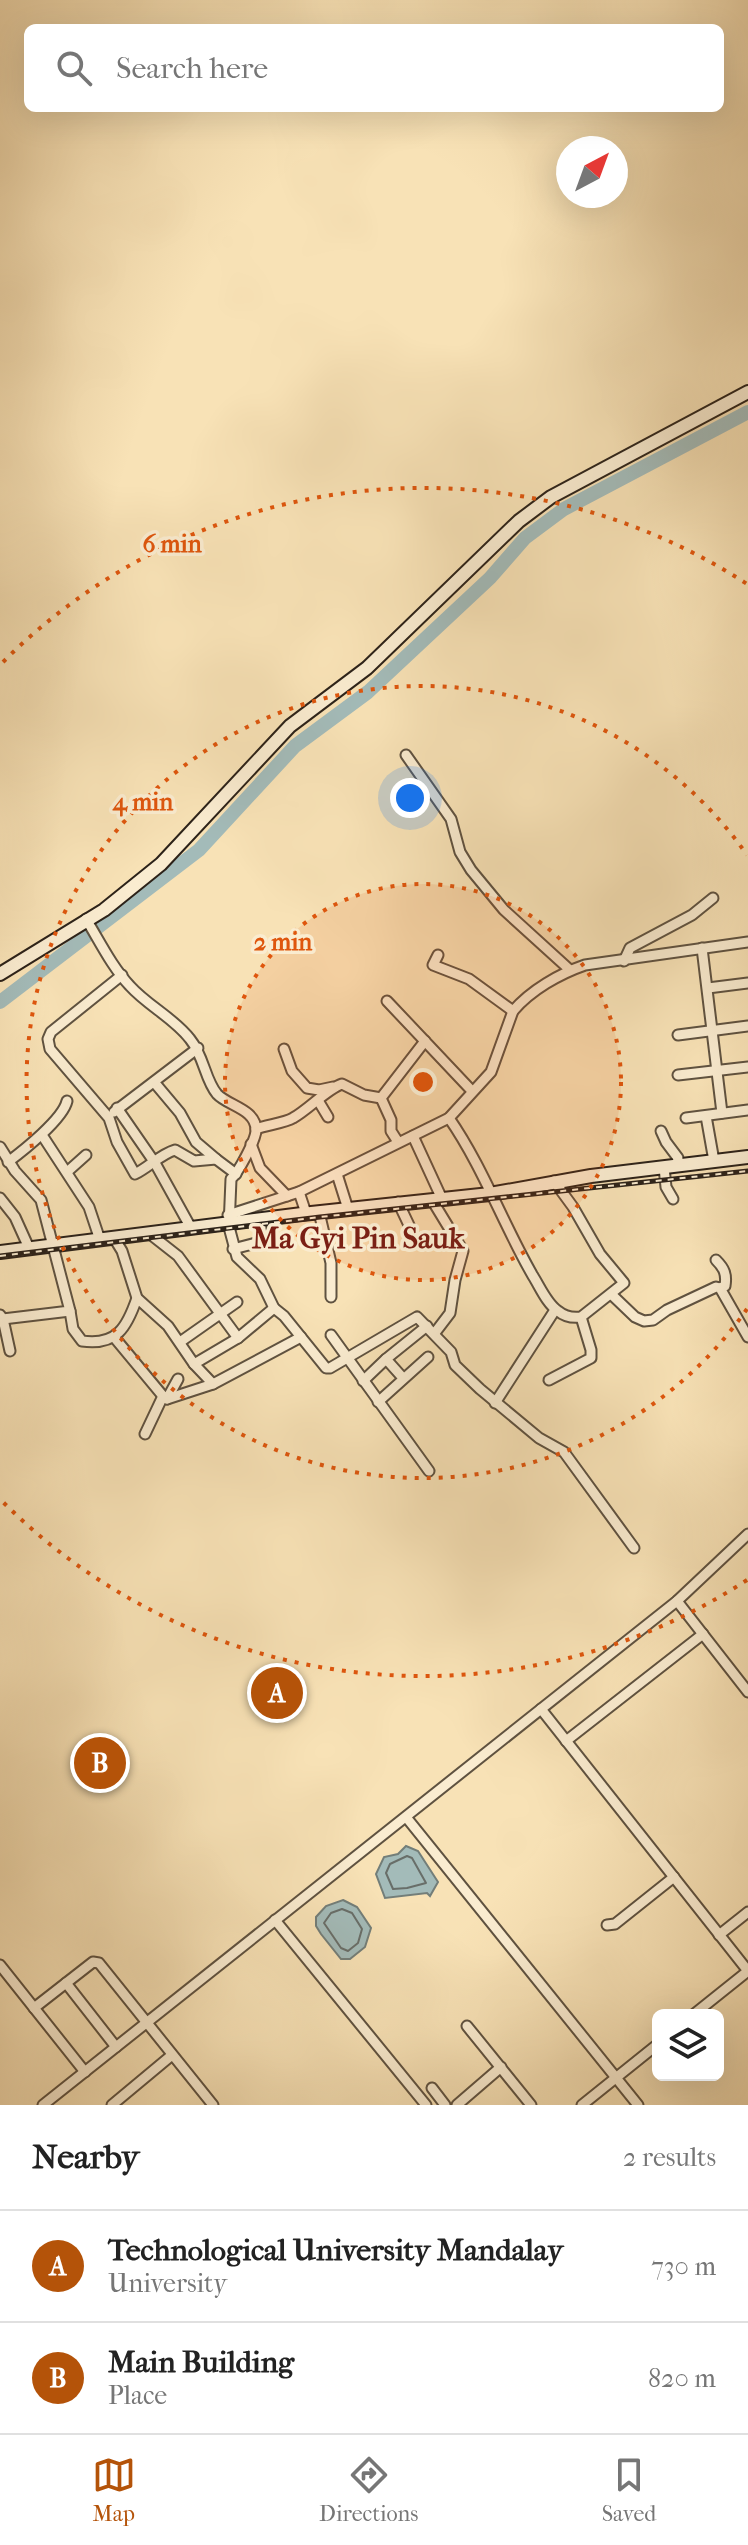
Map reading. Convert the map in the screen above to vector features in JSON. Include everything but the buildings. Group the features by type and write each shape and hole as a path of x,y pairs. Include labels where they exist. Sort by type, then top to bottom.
{"street":[{"path":"0,974 88,922 161,864 290,726 367,668 519,521 551,497 748,392"},
{"path":"406,755 451,819 460,852 471,870 504,910 570,970"},
{"path":"624,961 630,948 692,915 713,898"},
{"path":"88,922 131,987 181,1027 198,1048 212,1086 219,1096 252,1119 256,1129 231,1179 228,1220 233,1249 239,1261 260,1279 274,1308 328,1369 415,1317 451,1352 460,1370 495,1403 539,1438 564,1452 634,1548"},
{"path":"0,1252 191,1228 228,1220 299,1192 449,1118 491,1072 513,1011 539,989 570,970 585,965 748,942"},
{"path":"702,948 722,1113"},
{"path":"438,955 433,965 469,979 513,1011"},
{"path":"122,975 51,1032 48,1039 50,1049 109,1118 117,1142 135,1174 155,1163 165,1153 175,1150 194,1161 216,1159"},
{"path":"708,988 748,983"},
{"path":"387,1001 472,1091"},
{"path":"678,1035 748,1026"},
{"path":"381,1098 425,1041"},
{"path":"109,1118 117,1108 198,1048"},
{"path":"284,1049 292,1071 307,1088 342,1084 364,1095 381,1098"},
{"path":"678,1075 748,1067"},
{"path":"154,1082 180,1113 196,1142 236,1174"},
{"path":"256,1129 289,1121 319,1102 333,1087"},
{"path":"381,1098 391,1120 391,1131 398,1142"},
{"path":"8,1162 42,1135 65,1108 67,1101"},
{"path":"319,1102 328,1117"},
{"path":"117,1108 155,1163 191,1228"},
{"path":"686,1118 748,1110"},
{"path":"706,1116 714,1161"},
{"path":"449,1118 471,1151 490,1194 555,1310 573,1318 581,1317 624,1283 600,1254 554,1181"},
{"path":"661,1131 678,1158 671,1166 666,1187 673,1199"},
{"path":"42,1135 107,1239 122,1251 137,1298 180,1342 194,1364 213,1384"},
{"path":"363,1381 386,1359 450,1313 463,1251 437,1200 413,1136"},
{"path":"250,1143 260,1168 287,1196"},
{"path":"0,1147 8,1162 41,1200 73,1329 82,1341 119,1335 137,1298"},
{"path":"67,1172 86,1155"},
{"path":"228,1220 260,1220 490,1194 554,1181 748,1157"},
{"path":"337,1174 348,1209"},
{"path":"299,1192 313,1213 331,1263 331,1297"},
{"path":"0,1198 23,1231 29,1248"},
{"path":"398,1202 417,1242"},
{"path":"233,1249 260,1242 260,1220"},
{"path":"150,1234 178,1256 238,1338"},
{"path":"611,1294 635,1317 644,1321 653,1320 712,1288 725,1286 723,1267 716,1260"},
{"path":"720,1288 748,1337"},
{"path":"180,1342 237,1302"},
{"path":"194,1364 238,1338 274,1308"},
{"path":"495,1403 507,1389 555,1310"},
{"path":"10,1351 2,1317 70,1311"},
{"path":"549,1380 591,1358 581,1317"},
{"path":"331,1335 429,1471"},
{"path":"114,1337 165,1397"},
{"path":"165,1397 213,1384 301,1337"},
{"path":"378,1402 428,1357"},
{"path":"386,1359 403,1378"},
{"path":"145,1434 178,1379"},
{"path":"43,2105 677,1601 748,1534"},
{"path":"677,1601 748,1692"},
{"path":"566,1741 703,1634"},
{"path":"541,1709 748,1971 700,2009"},
{"path":"406,1817 638,2105"},
{"path":"607,1925 615,1924 674,1877"},
{"path":"719,1935 748,1912"},
{"path":"275,1920 426,2105"},
{"path":"34,2008 96,1961 213,2105"},
{"path":"0,1965 85,2072"},
{"path":"66,1983 116,2047"},
{"path":"467,2026 531,2105"},
{"path":"582,2105 652,2049"},
{"path":"112,2105 172,2055"},
{"path":"457,2105 501,2067"},
{"path":"432,2088 445,2105"}],"water":[{"path":"406,1846 418,1851 438,1882 430,1896 427,1893 385,1898 376,1874 384,1857 398,1854"},
{"path":"343,1900 357,1907 371,1928 365,1947 350,1959 341,1959 316,1926 316,1917 326,1906"}],"waterway":[{"path":"0,1002 199,850 295,746 368,692 490,578 525,538 564,509 748,412"}],"railway":[{"path":"0,1256 320,1217 748,1171"}],"place":[{"name":"Technological University Mandalay","path":"277,1693"},
{"name":"Main Building","path":"100,1763"}],"district":[{"name":"Ma Gyi Pin Sauk","path":"358,1238"}]}
